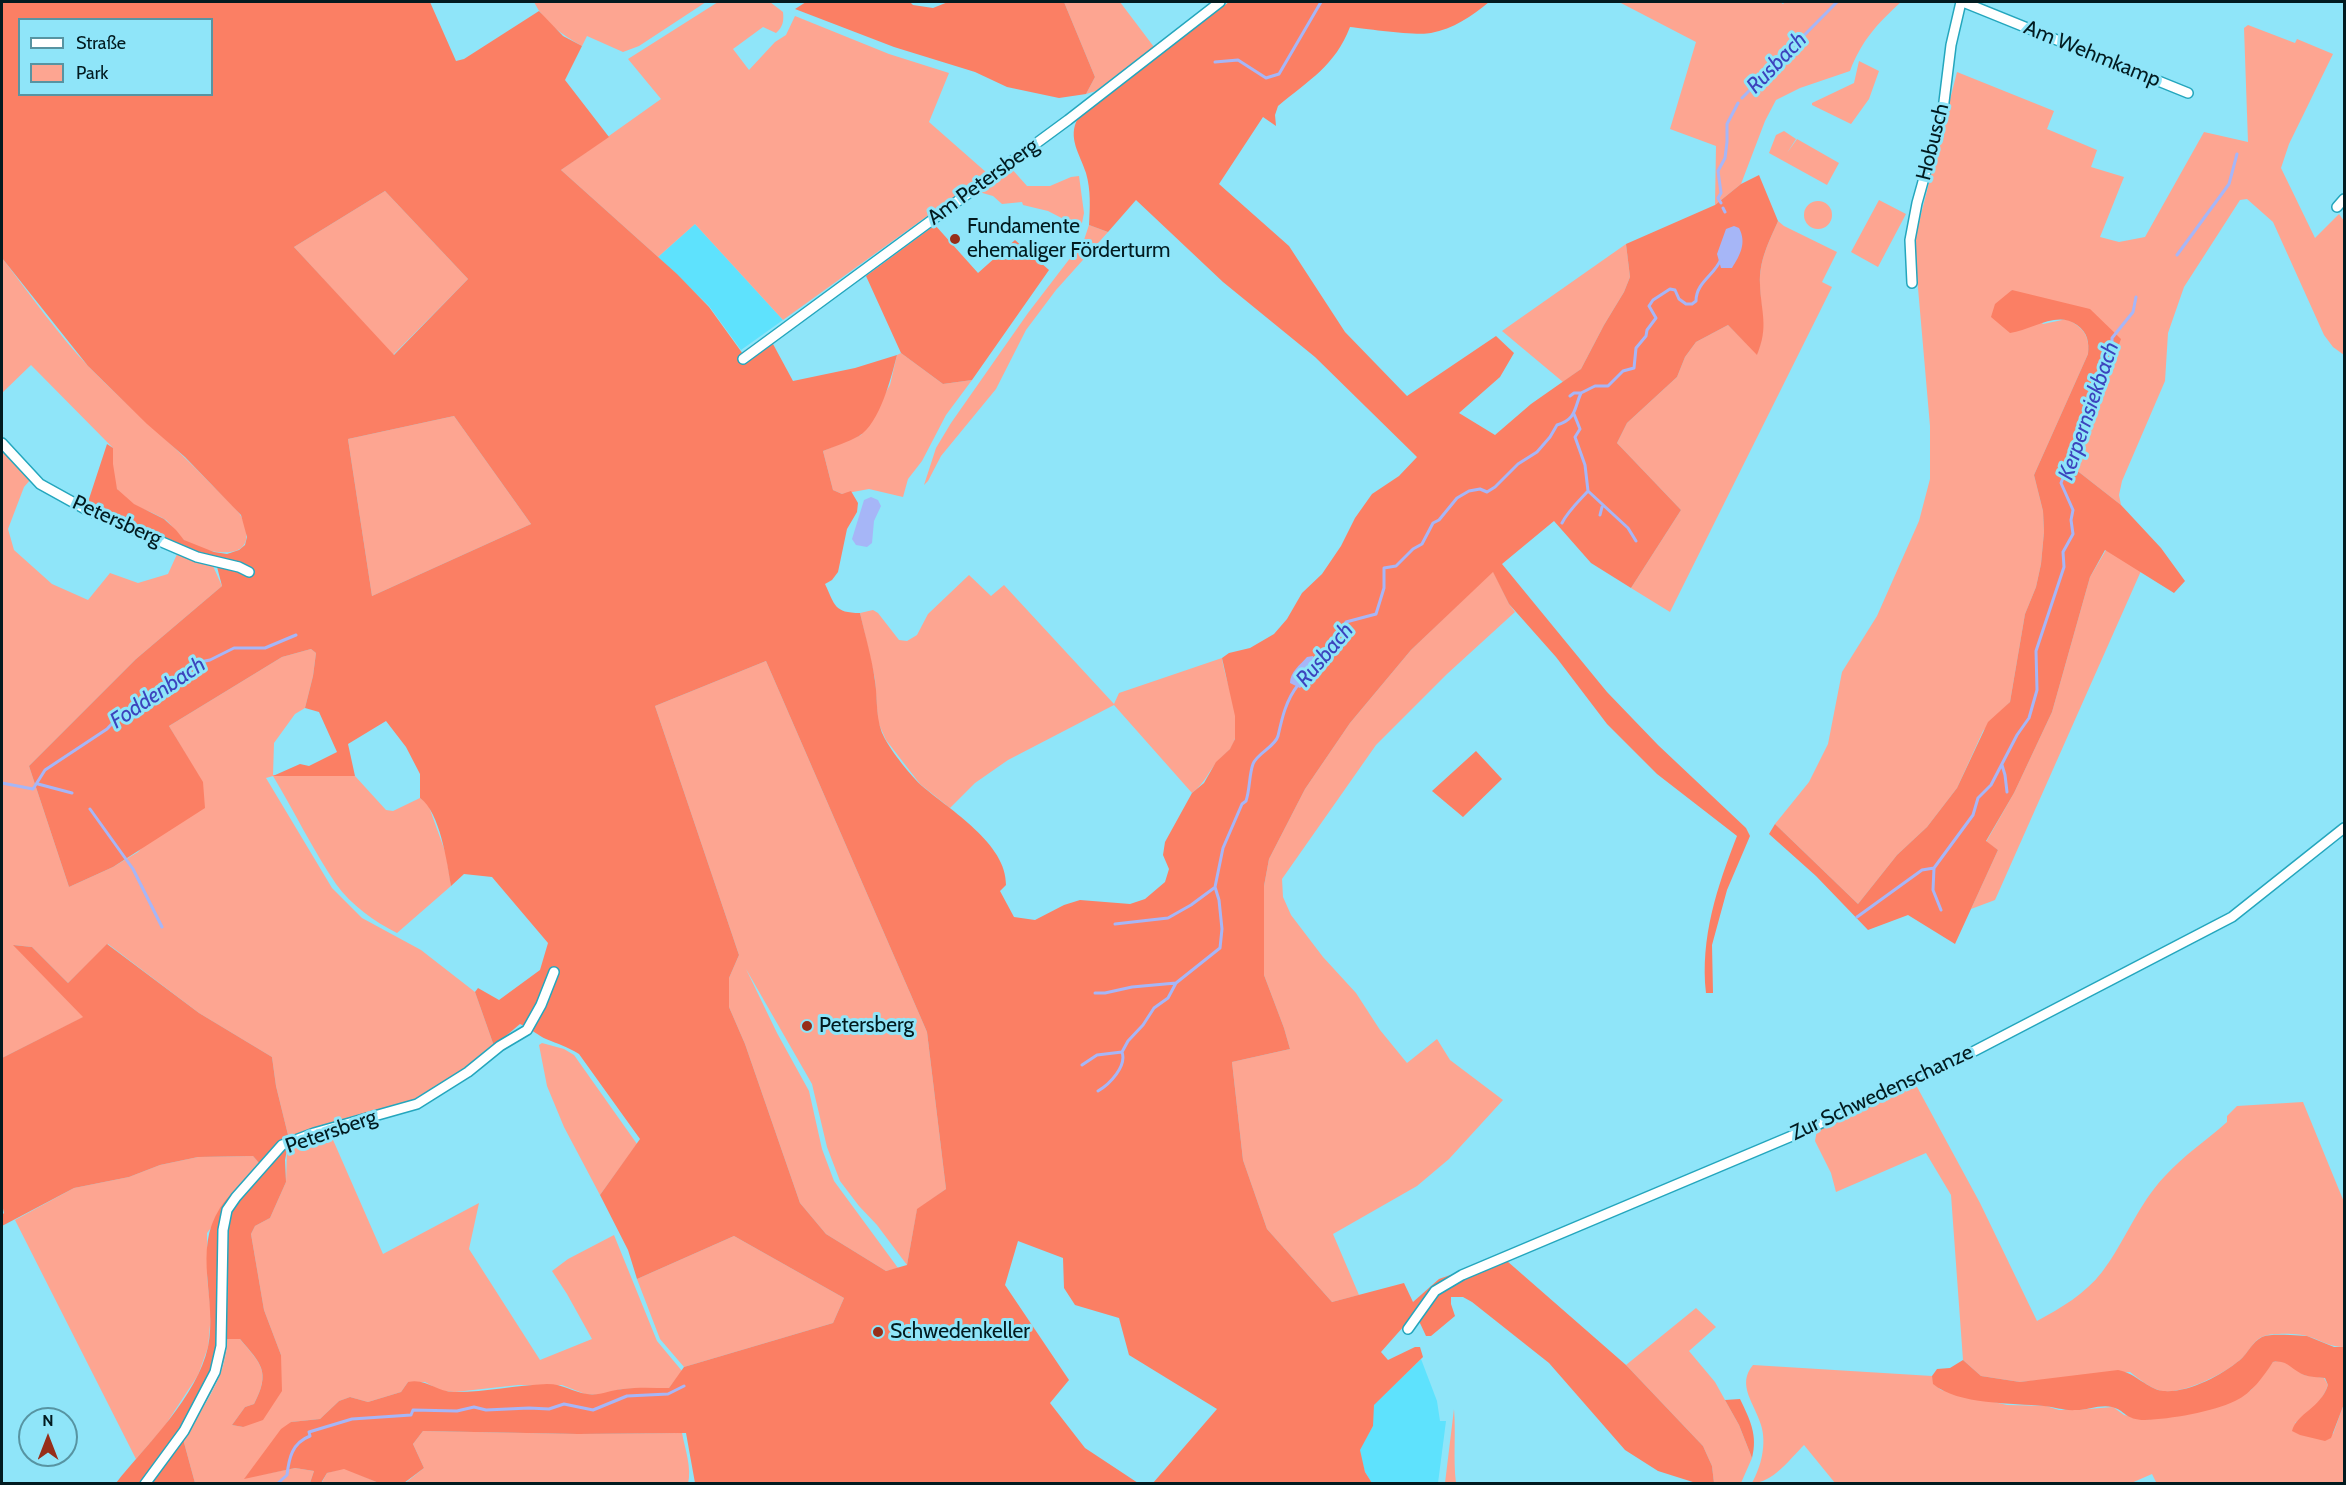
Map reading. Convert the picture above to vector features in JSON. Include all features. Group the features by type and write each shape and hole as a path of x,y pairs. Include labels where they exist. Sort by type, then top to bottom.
{"street":[{"name":"Am Petersberg","path":"743,359 1068,120 1220,2"},
{"name":"Am Wehmkamp","path":"1962,2 2188,93"},
{"name":"Hobusch","path":"1912,283 1910,240 1917,203 1943,110 1951,45 1962,2"},
{"name":"Petersberg","path":"2,443 40,484 87,510 197,557 239,567 249,572"},
{"name":"Zur Schwedenschanze","path":"1408,1329 1435,1291 1462,1275 1795,1134 1959,1059 2232,917 2344,828"},
{"name":"Petersberg","path":"144,1484 184,1431 215,1372 221,1346 223,1230 227,1210 236,1197 282,1145 314,1133 417,1104 468,1072 500,1046 527,1030 541,1005 554,972"}],"shaded area":[{"path":"2,2 430,2 456,61 464,59 539,11 563,36 582,46 565,80 609,137 561,170 677,274 709,307 748,361 773,344 793,381 855,368 897,355 884,399 873,421 859,436 823,451 833,490 842,494 851,491 858,503 857,512 847,529 838,572 832,580 825,584 836,606 851,613 860,613 874,672 877,711 882,732 888,744 922,786 975,829 987,842 1004,870 1006,885 1000,891 1014,917 1035,920 1064,905 1080,900 1130,904 1145,899 1165,882 1169,869 1163,855 1165,842 1192,793 1204,783 1216,762 1230,749 1235,739 1235,716 1222,658 1229,653 1250,648 1274,634 1287,619 1302,593 1322,574 1372,494 1399,476 1417,457 1315,357 1223,282 1136,200 1108,232 1089,225 1088,179 1074,139 1078,118 1229,2 1489,2 1462,21 1431,33 1404,33 1350,27 1344,41 1329,62 1278,106 1275,115 1276,126 1263,117 1219,184 1289,246 1345,332 1407,396 1496,336 1514,353 1500,377 1459,413 1495,435 1531,404 1581,369 1630,277 1626,244 1715,205 1741,184 1759,175 1778,221 1761,267 1763,336 1757,355 1728,325 1696,342 1685,357 1677,377 1627,423 1617,443 1681,510 1631,588 1591,563 1554,521 1502,564 1607,692 1658,745 1746,828 1750,836 1727,890 1712,945 1713,993 1706,993 1708,933 1717,894 1737,836 1657,774 1607,724 1556,657 1509,604 1493,572 1411,650 1350,723 1305,789 1269,859 1264,886 1264,975 1290,1049 1232,1062 1243,1160 1267,1229 1332,1302 1404,1283 1413,1302 1439,1279 1467,1269 1470,1277 1507,1261 1626,1365 1703,1446 1712,1466 1714,1483 1696,1483 1658,1471 1625,1450 1549,1363 1472,1302 1463,1297 1451,1297 1455,1316 1431,1336 1426,1336 1419,1321 1412,1317 1381,1352 1388,1360 1415,1347 1420,1347 1423,1357 1374,1405 1373,1426 1360,1450 1365,1472 1372,1483 1153,1483 1217,1409 1129,1355 1119,1318 1075,1305 1064,1288 1063,1258 1018,1241 1005,1285 1069,1380 1050,1403 1085,1448 1138,1483 695,1483 686,1433 578,1434 423,1431 413,1444 424,1468 404,1483 379,1483 344,1469 327,1473 321,1483 310,1483 314,1471 295,1468 244,1479 281,1429 291,1422 320,1419 339,1401 350,1397 368,1402 401,1392 408,1382 415,1381 449,1392 547,1384 592,1394 629,1388 669,1388 684,1367 833,1323 844,1298 734,1236 637,1279 628,1250 600,1195 640,1139 579,1054 543,1038 520,1024 494,1046 475,992 478,988 499,1000 540,970 548,943 492,877 464,874 451,886 438,826 433,814 420,798 420,774 406,747 386,721 348,744 355,776 273,776 300,764 309,766 337,752 319,712 305,708 316,653 311,649 282,657 169,726 203,782 205,808 113,867 69,887 29,766 136,659 222,586 215,559 87,505 107,444 113,448 117,489 134,504 164,519 184,540 214,552 227,554 245,545 247,537 241,515 185,457 147,424 88,366 2,258","holes":["385,191 468,279 394,355 294,247","454,416 531,524 372,596 348,439","766,661 927,1032 946,1189 917,1209 907,1265 886,1271 826,1234 800,1203 745,1044 729,1007 729,978 739,955 655,706"]},
{"path":"806,2 910,2 913,5 933,8 948,2 1064,2 1095,77 1086,94 1059,98 1007,87 975,72 894,47 795,9"},
{"path":"695,224 783,320 741,350 709,306 658,257"},
{"path":"935,225 978,273 1015,240 1049,270 972,380 943,384 901,353 866,276"},
{"path":"1734,226 1739,228 1741,233 1742,249 1732,268 1721,268 1717,254 1726,229"},
{"path":"2012,290 2090,309 2121,339 2075,469 2121,505 2161,548 2185,581 2174,593 2105,550 2090,577 2052,712 2014,793 1986,841 1998,850 1955,944 1908,915 1868,930 1816,876 1769,834 1775,824 1858,904 1897,855 1927,827 1957,788 1988,722 2010,702 2025,614 2036,587 2041,564 2043,511 2034,475 2088,354 2088,342 2084,331 2069,321 2053,320 2010,333 1991,317 1995,304"},
{"path":"871,497 878,500 881,506 874,521 872,543 867,547 856,545 852,539 864,500"},
{"path":"1313,656 1319,668 1310,680 1300,688 1290,683 1296,669 1307,657"},
{"path":"1476,751 1502,779 1463,817 1432,791"},
{"path":"107,944 199,1013 272,1057 276,1086 289,1139 285,1160 286,1182 270,1218 255,1226 251,1234 264,1310 281,1355 282,1391 263,1420 243,1427 232,1425 245,1407 254,1404 263,1376 258,1362 240,1339 227,1339 223,1366 218,1379 183,1439 195,1483 116,1483 182,1402 202,1366 208,1347 210,1329 207,1258 212,1224 224,1202 260,1164 253,1156 198,1157 160,1165 129,1177 74,1188 2,1226 4,1213 2,1204 2,1058 83,1017 13,945 32,947 68,983"},
{"path":"2307,1336 2334,1347 2344,1347 2344,1404 2331,1438 2325,1441 2292,1431 2299,1419 2325,1393 2328,1385 2325,1378 2304,1375 2282,1362 2273,1362 2252,1389 2241,1398 2226,1405 2203,1412 2145,1420 2129,1417 2116,1408 2108,1406 2072,1410 1971,1399 1944,1391 1933,1384 1932,1376 1937,1369 1950,1368 1963,1360 1981,1376 2020,1382 2118,1370 2130,1374 2157,1390 2173,1391 2194,1386 2223,1372 2240,1360 2262,1337"},
{"path":"1421,1359 1437,1401 1440,1421 1446,1421 1438,1483 1372,1483 1365,1472 1359,1450 1373,1426 1373,1405"},
{"path":"1740,1399 1750,1421 1753,1435 1752,1458 1739,1425 1725,1400"}],"green space":[{"path":"534,2 706,2 639,46 623,52 587,36 582,46 554,27"},
{"path":"718,2 770,2 783,12 782,24 776,33 763,27 733,49 749,70 775,42 786,35 795,16 889,54 949,73 929,122 987,173 783,320 695,224 658,257 561,170 661,99 628,59"},
{"path":"1064,2 1120,2 1154,47 1096,91 1086,94 1095,77"},
{"path":"1619,2 1780,2 1783,4 1785,2 1901,2 1871,33 1850,71 1800,88 1776,100 1765,121 1741,184 1715,205 1716,146 1670,129 1696,42"},
{"path":"2248,25 2295,43 2297,39 2333,54 2289,144 2281,168 2315,238 2339,214 2344,221 2344,355 2333,347 2324,335 2273,222 2247,199 2240,200 2184,287 2168,333 2165,381 2122,481 2119,495 2121,505 2075,469 2120,339 2011,290 2043,324 2067,319 2077,326 2084,333 2088,342 2088,354 2034,475 2043,511 2041,564 2036,587 2025,614 2010,702 1983,731 1957,788 1927,827 1897,855 1858,904 1775,824 1809,782 1828,744 1842,672 1877,616 1919,521 1930,479 1930,426 1914,242 1957,72 2054,111 2047,129 2097,150 2091,167 2124,177 2100,237 2119,242 2145,237 2204,132 2248,142 2244,28"},
{"path":"1859,61 1879,71 1869,99 1851,124 1812,105 1854,83"},
{"path":"1784,131 1796,139 1787,153 1797,139 1839,163 1827,185 1769,153 1776,135"},
{"path":"1011,168 1027,186 1050,186 1079,176 1084,213 1081,228 1048,211 1023,205 1022,202 1002,204 993,196 979,192"},
{"path":"385,191 468,279 393,355 294,247"},
{"path":"1879,200 1906,214 1878,267 1851,252"},
{"path":"1818,201 1828,205 1832,215 1828,225 1818,229 1808,225 1804,215 1808,205"},
{"path":"1778,221 1837,252 1822,282 1832,287 1670,612 1631,588 1681,510 1617,443 1627,423 1677,377 1685,357 1696,342 1728,325 1757,354 1763,327 1761,267"},
{"path":"1089,225 1108,232 1056,290 1026,330 996,389 941,456 924,485 936,448 951,423 1028,313 1084,240"},
{"path":"1626,244 1630,277 1624,292 1581,369 1563,382 1502,331"},
{"path":"2,258 78,356 239,513 246,532 245,543 241,548 234,551 216,552 197,547 182,538 160,516 126,500 115,484 113,448 31,365 2,393"},
{"path":"901,353 943,384 972,380 946,415 922,461 908,479 903,497 869,489 842,494 833,490 823,451 861,435 890,385 897,355"},
{"path":"454,416 531,524 372,596 348,439"},
{"path":"2,449 31,479 24,487 8,529 14,550 52,584 88,600 110,573 138,583 168,574 178,552 213,566 222,586 136,659 29,766 69,887 113,867 138,852 202,782 169,726 282,657 311,649 316,653 305,708 295,714 274,743 273,775 355,776 386,810 393,811 420,798 428,804 446,854 451,886 397,933 389,929 364,912 342,892 319,858 273,776 266,778 332,888 362,918 421,950 475,992 494,1046 415,1102 289,1139 276,1086 272,1057 199,1013 108,944 68,983 32,947 14,945 84,1017 2,1058"},
{"path":"2106,550 2141,571 1995,900 1971,909 1998,850 1986,842 2014,793 2052,712 2090,577"},
{"path":"1493,571 1515,612 1447,674 1376,745 1282,879 1283,897 1291,915 1323,957 1356,993 1380,1030 1407,1063 1437,1039 1450,1060 1503,1100 1449,1159 1417,1186 1333,1234 1359,1295 1332,1302 1267,1229 1243,1160 1232,1062 1290,1049 1264,975 1264,886 1269,859 1305,789 1350,723 1411,650"},
{"path":"969,575 991,596 1004,585 1114,704 1119,693 1222,658 1236,716 1235,739 1231,748 1192,793 1114,705 1008,760 975,783 950,808 920,784 886,740 878,722 875,679 860,613 873,610 878,613 899,640 907,641 917,635 928,614"},
{"path":"766,661 927,1032 946,1189 917,1210 907,1265 840,1181 827,1147 812,1084 746,969 777,1033 809,1091 822,1149 834,1181 898,1268 886,1271 826,1234 800,1203 745,1044 729,1007 729,978 739,955 655,706"},
{"path":"542,1043 564,1049 574,1055 637,1144 600,1195 564,1127 547,1086 539,1045"},
{"path":"1916,1085 1980,1203 2037,1321 2072,1300 2095,1280 2155,1187 2179,1162 2227,1122 2227,1116 2237,1106 2303,1102 2344,1202 2344,1347 2300,1335 2264,1336 2254,1343 2234,1365 2204,1382 2181,1390 2170,1391 2153,1388 2130,1372 2020,1382 1981,1376 1963,1360 1951,1195 1926,1153 1836,1192 1831,1173 1815,1141 1817,1130"},
{"path":"330,1133 383,1254 479,1203 469,1249 540,1360 592,1339 552,1271 568,1259 614,1235 657,1341 682,1371 669,1388 621,1389 601,1395 585,1394 562,1385 518,1385 455,1392 441,1391 425,1382 408,1382 401,1392 368,1402 350,1397 339,1401 320,1419 291,1422 245,1478 295,1468 314,1471 310,1483 195,1483 183,1439 218,1379 223,1366 227,1339 239,1338 258,1362 263,1375 254,1404 245,1407 232,1425 243,1427 281,1355 264,1310 251,1234 255,1226 270,1218 286,1182 287,1151"},
{"path":"253,1156 261,1165 207,1233 207,1277 211,1314 208,1347 198,1375 164,1427 136,1459 15,1220 74,1188 129,1177 160,1165 198,1157"},
{"path":"734,1236 844,1298 833,1323 684,1367 660,1339 637,1279"},
{"path":"1696,1308 1716,1327 1689,1351 1715,1382 1739,1425 1752,1458 1741,1483 1714,1483 1712,1466 1703,1446 1626,1365"},
{"path":"2273,1362 2287,1363 2304,1375 2324,1378 2328,1385 2319,1402 2295,1423 2333,1434 2344,1404 2344,1483 2157,1484 2152,1474 2129,1484 1835,1483 1804,1445 1774,1475 1752,1483 1758,1470 1763,1447 1763,1432 1746,1387 1748,1372 1753,1365 1932,1376 1934,1384 1941,1390 2007,1405 2046,1406 2059,1410 2113,1407 2124,1415 2145,1420 2215,1408 2251,1390"},
{"path":"1454,1409 1456,1483 1445,1483"},
{"path":"423,1431 578,1434 682,1433 689,1465 688,1484 404,1484 424,1468 413,1444"},
{"path":"344,1468 379,1483 321,1484 327,1473"}],"waterway":[{"path":"1215,62 1238,60 1266,78 1279,74 1321,2"},
{"name":"Rusbach","path":"1742,98 1837,2"},
{"name":"Rusbach","path":"1721,203 1718,198 1721,193 1718,171 1725,158 1727,124 1738,103"},
{"name":"Kerpernsiekbach","path":"2177,255 2229,184 2237,154"},
{"name":"Rusbach","path":"1723,208 1725,212"},
{"name":"Rusbach","path":"1315,667 1346,622 1376,614 1384,588 1384,568 1396,566 1413,549 1422,544 1433,523 1439,520 1457,498 1469,491 1480,489 1487,492 1518,464 1537,452 1557,425 1572,416 1581,393 1595,386 1608,386 1623,371 1634,368 1636,348 1656,318 1649,306 1653,300 1670,289 1675,290 1679,299 1686,304 1692,304 1696,301 1702,284 1715,270 1721,259"},
{"name":"Kerpernsiekbach","path":"1857,917 1922,870 1934,868 1973,815 1978,798 1991,785 2017,735 2029,718 2037,690 2036,651 2064,567 2063,552 2073,534 2071,520 2073,510 2061,483 2112,353 2112,338 2133,312 2136,297"},
{"name":"Rusbach","path":"1570,396 1574,393 1581,393"},
{"name":"Rusbach","path":"1574,414 1580,429 1575,437 1585,465 1588,491 1628,528 1636,541"},
{"name":"Rusbach","path":"1562,523 1570,510 1588,491"},
{"name":"Rusbach","path":"1600,515 1602,507"},
{"name":"Foddenbach","path":"2,783 33,789 45,770 107,729 122,713 162,694 184,680 190,667 195,663 210,660 234,648 265,648 296,635"},
{"name":"Rusbach","path":"1098,1091 1108,1084 1120,1069 1122,1052 1128,1041 1143,1025 1154,1008 1168,998 1176,983 1220,948 1222,929 1219,900 1215,887 1223,848 1242,804 1246,801 1253,764 1276,740 1287,703 1298,685"},
{"name":"Kerpernsiekbach","path":"2002,765 2007,792"},
{"name":"Foddenbach","path":"38,784 72,793"},
{"name":"Foddenbach","path":"90,809 133,869 162,927"},
{"name":"Kerpernsiekbach","path":"1934,868 1933,890 1941,910"},
{"name":"Rusbach","path":"1115,924 1168,918 1214,888"},
{"name":"Rusbach","path":"1095,993 1176,983"},
{"name":"Rusbach","path":"1082,1065 1097,1055 1122,1052"},
{"path":"277,1484 287,1475 290,1457 295,1447 310,1436 309,1432 352,1419 411,1415 413,1410 457,1411 474,1407 486,1410 549,1409 564,1404 593,1410 627,1396 668,1394 684,1386"}],"place":[{"name":"Fundamente ehemaliger Förderturm","path":"955,239"},
{"name":"Petersberg","path":"807,1026"},
{"name":"Schwedenkeller","path":"878,1332"}]}
